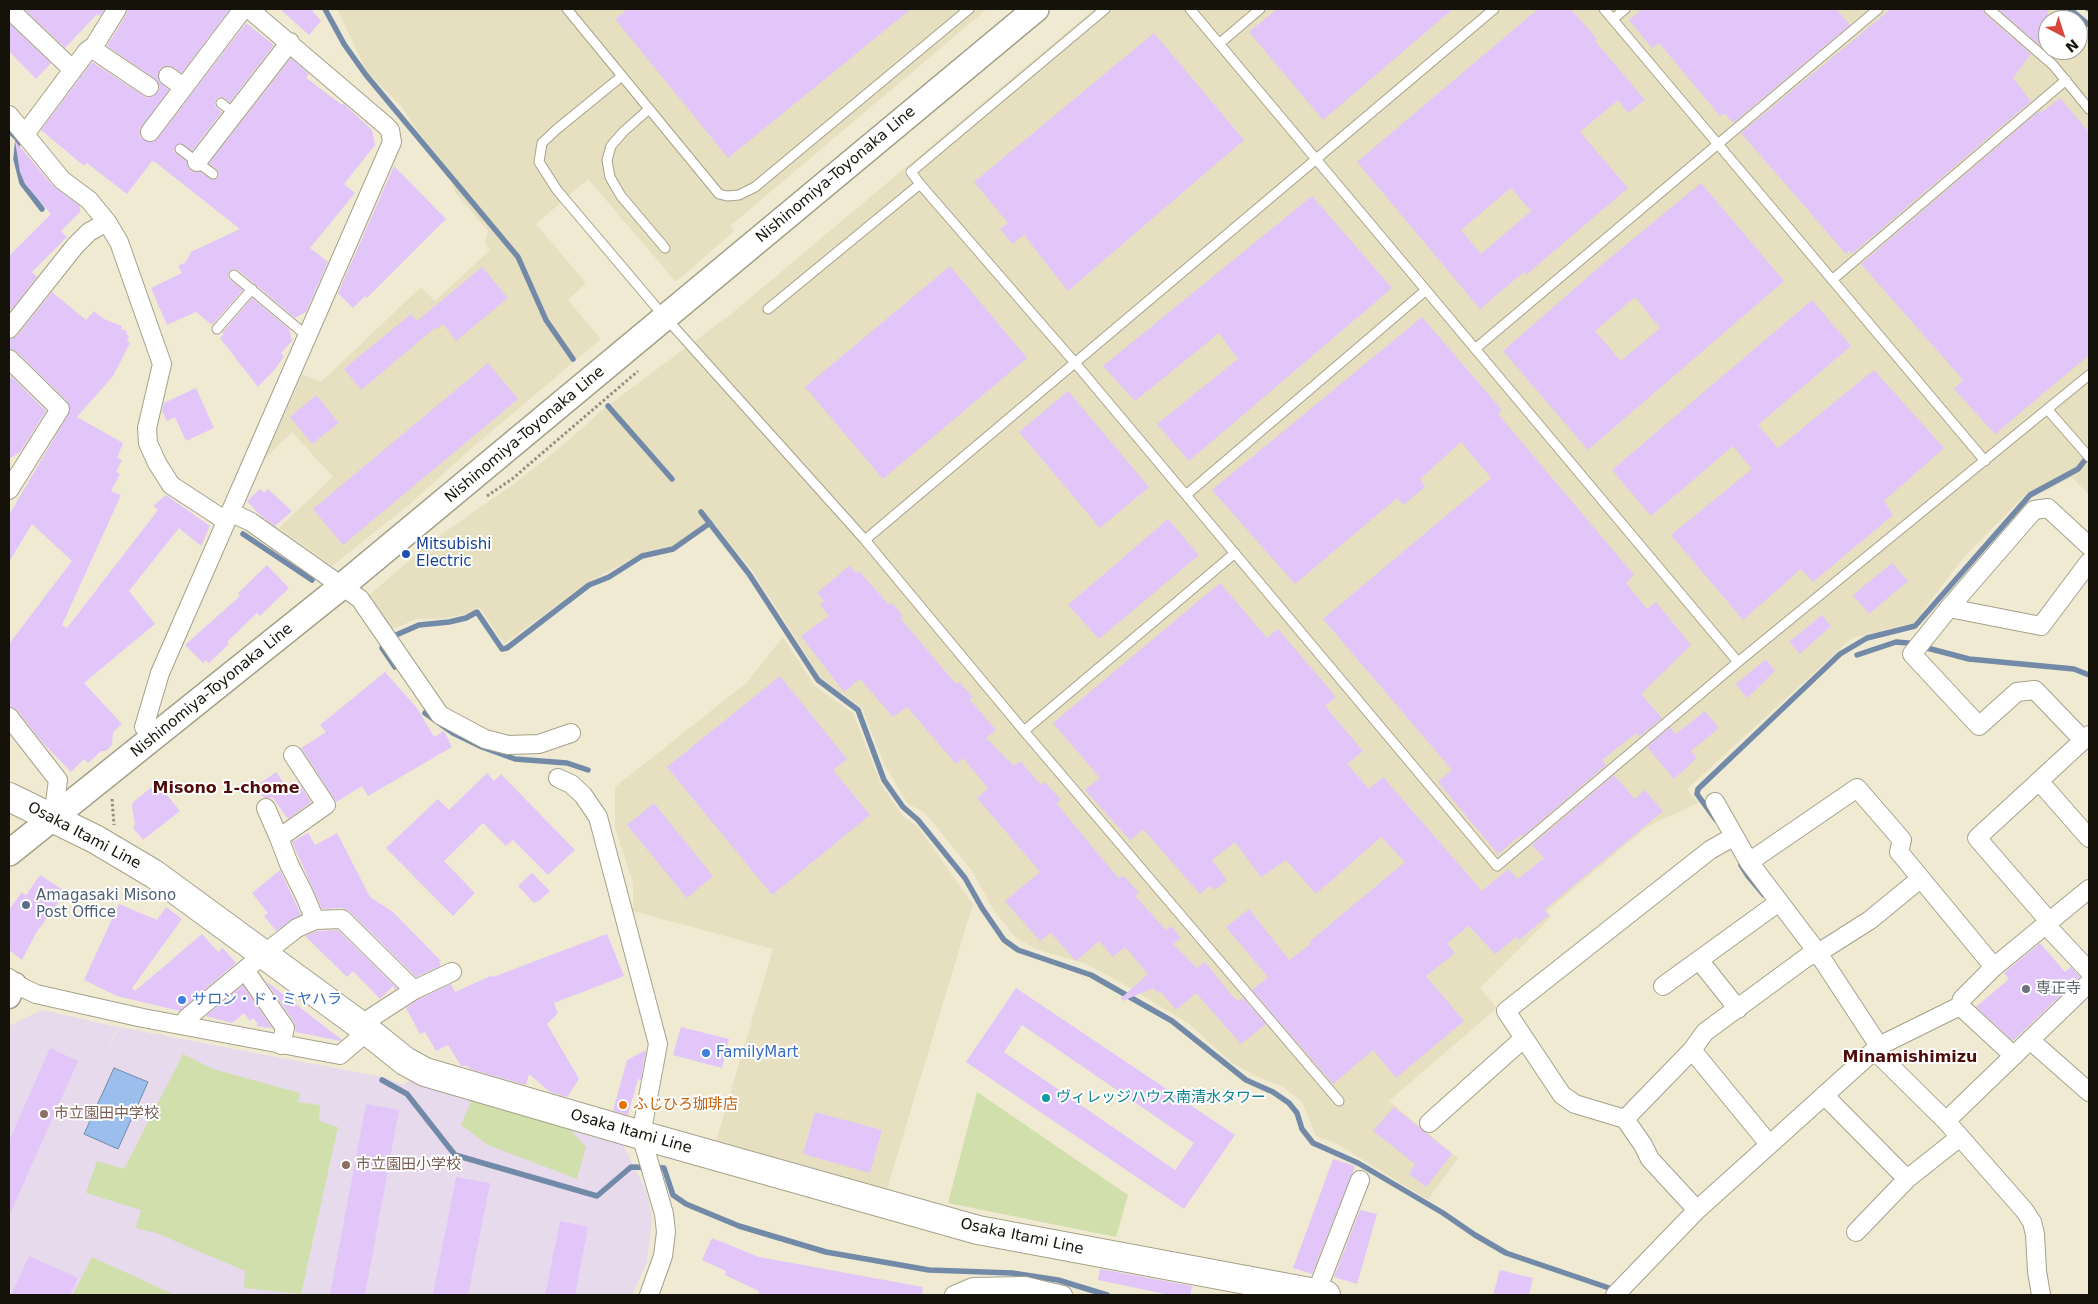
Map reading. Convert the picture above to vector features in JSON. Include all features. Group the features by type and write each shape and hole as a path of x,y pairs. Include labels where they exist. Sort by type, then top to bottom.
{"main road":[{"name":"Nishinomiya-Toyonaka Line","path":"9,853 342,586 1036,9"},
{"name":"Osaka Itami Line","path":"9,797 95,839 154,874 254,962 364,1028 405,1061 425,1072 978,1230 1252,1289 1321,1294"}],"street":[{"path":"9,9 73,70"},
{"path":"25,134 91,48 113,18 117,9"},
{"path":"150,132 243,9"},
{"path":"152,738 144,726 160,673 392,142 390,130 385,125 249,9"},
{"path":"196,162 228,108 290,42"},
{"path":"91,48 149,87"},
{"path":"168,76 183,88"},
{"path":"9,115 62,180 89,200 107,222 119,242 162,364 147,428 148,443 157,463 171,485 228,516 251,522 360,599 440,715 485,739 508,745 539,744 571,733"},
{"path":"9,329 76,245 89,232 107,222"},
{"path":"9,359 60,409 13,470 9,490"},
{"path":"2089,546 2048,508 2034,510 1948,608 1912,654 1979,726 2017,692 2035,690 2086,738 1978,838 2089,971"},
{"path":"1948,608 2041,626 2089,562"},
{"path":"9,717 58,780 53,818"},
{"path":"279,838 326,805 292,755"},
{"path":"558,778 571,784 584,795 598,817 628,939 650,1009 658,1044 641,1135 664,1214 666,1232 663,1256 649,1295"},
{"path":"2039,781 2089,838"},
{"path":"1749,862 1857,788 1902,840 1899,852 1994,967"},
{"path":"1715,802 1729,839 1749,862 1775,905 1877,1042 1948,1118 1960,1137 2024,1210 2032,1222 2035,1234 2037,1272 2041,1295"},
{"path":"266,808 315,920"},
{"path":"1697,1210 1650,1159 1625,1119 1576,1104 1562,1096 1506,1011 1710,850 1729,839"},
{"path":"1625,1119 1692,1050 1705,1032 1812,954 1870,920 1920,879"},
{"path":"1960,1006 1962,999 1994,967 2089,889"},
{"path":"1664,986 1775,905"},
{"path":"183,1025 187,1018 254,962 297,928 315,920 342,919 414,990"},
{"path":"1699,960 1738,1009"},
{"path":"254,962 285,1028 282,1045"},
{"path":"11,987 183,1025 340,1055 364,1028 414,990 452,972"},
{"path":"1948,1118 2089,983"},
{"path":"1615,1295 1697,1210 1824,1095 1877,1042 1960,1006"},
{"path":"1960,1006 2014,1056"},
{"path":"1429,1123 1524,1039"},
{"path":"2030,1040 2089,1092"},
{"path":"1692,1050 1769,1144"},
{"path":"1824,1095 1907,1179"},
{"path":"1856,1232 1907,1179 1960,1137"},
{"path":"1321,1294 1360,1180"},
{"path":"954,1295 973,1287 1025,1286 1063,1295"}],"lane":[{"path":"581,9 570,12 719,194 738,195 755,187 968,9"},
{"path":"1105,9 910,172 1076,364 1497,866 1738,662 2089,375"},
{"path":"1190,9 1738,662"},
{"path":"1220,43 1260,9"},
{"path":"865,540 1076,364 1494,9"},
{"path":"1604,9 1985,461"},
{"path":"1613,19 1625,9"},
{"path":"1475,349 1878,9"},
{"path":"1989,9 2053,65 2089,109"},
{"path":"622,76 542,143 539,162 557,190 666,318 865,540 1024,731 1339,1101"},
{"path":"1832,280 2066,80"},
{"path":"649,109 611,146 607,160 610,177 621,196 665,248"},
{"path":"180,149 213,174"},
{"path":"768,310 920,184"},
{"path":"234,275 307,336"},
{"path":"217,329 252,289"},
{"path":"1186,495 1426,290"},
{"path":"2048,410 2087,454"},
{"path":"1024,731 1235,553"}],"path":[{"path":"111,801 114,825"}],"shaded area":[{"name":"Mitsubishi Electric","path":"337,9 987,9 730,226 734,231 676,282 588,179 536,224 586,283 568,300 601,339 473,447 410,504 332,566 279,528 333,477 292,432 263,461 302,374 321,382 421,287 435,301 490,250 485,243 488,231 455,192 449,170 416,129 401,106 367,72"},
{"name":"Mitsubishi Electric","path":"1094,9 2067,9 2068,10 2038,10 2038,60 2088,60 2089,28 2089,495 2072,477 2043,492 2028,492 1966,555 1913,623 1852,638 1687,789 1698,803 1648,826 1547,911 1551,917 1480,988 1497,1008 1389,1101 1458,1158 1428,1200 1337,1144 1316,1136 1302,1102 1282,1086 1255,1076 1231,1062 1189,1024 1120,982 1084,963 1038,950 1015,937 993,909 972,871 926,814 908,804 884,764 862,708 821,678 752,570 710,519 673,546 642,553 587,583 504,644 479,607 467,614 439,619 417,619 392,629 368,596 429,543 515,483 568,441 602,410 731,314"},
{"path":"783,637 815,686 853,713 881,784 903,816 918,827 973,904 887,1189 716,1141 773,949 633,911 633,883 615,828 615,787 746,683"},
{"name":"市立園田小学校","path":"42,1010 118,1027 99,1071 119,1027 382,1077 404,1085 412,1077 620,1139 647,1192 652,1219 647,1262 632,1295 9,1295 9,1026"}],"green space":[{"path":"183,1054 213,1069 300,1093 298,1102 320,1105 319,1121 338,1127 301,1294 244,1288 245,1271 156,1233 136,1228 141,1210 86,1193 97,1161 124,1169"},
{"path":"977,1092 1128,1195 1116,1237 948,1203"},
{"path":"472,1099 566,1125 586,1147 577,1179 488,1145 461,1125"},
{"path":"92,1257 175,1295 73,1295"}],"water":[{"path":"114,1068 148,1082 118,1149 84,1134"}],"building":[{"path":"24,9 105,9 100,16 97,14 65,48"},
{"path":"128,9 230,9 182,73 170,66 159,70 159,81 169,90 140,130 140,137 148,142 154,142 158,138 246,23 274,45 230,102 222,97 216,99 215,106 222,112 192,151 181,143 175,146 174,152 187,162 191,171 200,172 212,180 218,178 219,171 209,163 291,58 309,74 306,77 309,80 342,105 343,103 372,130 375,145 344,184 355,193 310,248 328,262 306,312 295,318 238,270 232,269 229,271 228,278 243,290 212,325 196,312 167,325 151,288 182,273 178,266 186,262 191,252 240,229 155,162 152,161 127,194 87,163 84,166 41,130 92,62 144,96 149,98 157,93 160,87 155,79 107,46"},
{"path":"280,9 311,9 321,21 309,35"},
{"path":"628,9 911,9 728,158 615,19"},
{"path":"1277,9 1453,9 1323,120 1249,32"},
{"path":"1538,9 1571,9 1597,39 1595,41 1645,100 1628,113 1618,100 1580,132 1628,188 1526,275 1524,272 1480,309 1357,162","holes":["1511,188 1531,211 1481,254 1461,230"]},
{"path":"1643,9 1836,9 1850,25 1733,123 1724,113 1720,116 1659,43 1652,48 1629,20"},
{"path":"1891,9 1983,9 1985,14 2031,54 2013,78 2031,101 1852,254 1849,251 1846,254 1741,133"},
{"path":"1998,9 2048,9 2038,10 2038,44"},
{"path":"9,23 51,63 36,79 9,51"},
{"path":"1154,33 1244,140 1068,291 1024,235 1012,244 1000,229 1008,223 974,182"},
{"path":"2060,98 2089,132 2089,355 1995,434 1954,389 1963,380 1861,264 2039,111 2041,113"},
{"path":"15,141 54,187 80,206 80,212 61,231 67,237 32,272 37,277 11,310 9,308 9,256 51,214 25,184 20,172"},
{"path":"394,166 446,219 367,298 365,296 353,308 338,293"},
{"path":"1701,183 1784,281 1588,450 1503,351 1605,262","holes":["1635,297 1660,328 1621,361 1595,331"]},
{"path":"1312,196 1392,288 1189,461 1157,424 1238,359 1219,333 1135,401 1103,366"},
{"path":"950,266 1027,358 883,479 805,387"},
{"path":"482,267 508,298 456,341 443,324 438,329 436,327 361,390 344,369 411,314 417,321"},
{"path":"52,292 86,320 94,311 104,319 122,326 121,329 127,331 126,334 129,336 127,341 130,343 113,376 77,417 123,443 117,458 122,460 116,472 120,474 111,491 121,495 62,625 67,628 158,510 153,506 166,495 210,526 201,546 179,528 129,591 155,624 84,683 122,724 113,732 112,745 106,751 101,751 88,763 84,759 71,772 42,742 17,710 9,707 9,644 72,561 32,524 9,562 9,515 70,411 67,401 16,351 10,349 10,339 17,336"},
{"path":"252,298 289,329 292,341 281,353 284,356 276,368 258,387 220,338 224,334 222,333"},
{"path":"1812,300 1851,346 1758,425 1778,448 1874,370 1944,448 1884,501 1893,515 1813,582 1801,569 1743,620 1671,535 1752,469 1733,446 1651,516 1612,470"},
{"path":"1422,317 1502,410 1498,414 1634,575 1626,583 1647,609 1656,602 1691,645 1641,694 1662,718 1639,737 1636,733 1602,760 1606,765 1523,836 1521,835 1498,854 1438,782 1452,770 1323,619 1491,478 1461,442 1420,479 1425,487 1403,505 1397,498 1295,584 1212,490"},
{"path":"488,363 518,399 343,545 313,509"},
{"path":"11,376 46,411 20,452 9,459 9,377 11,379"},
{"path":"196,388 214,428 186,441 175,417 167,421 162,411 164,403"},
{"path":"1068,391 1149,487 1100,528 1019,432"},
{"path":"316,395 339,423 312,444 290,417"},
{"path":"260,489 264,493 268,489 292,511 275,526 261,516 247,501"},
{"path":"1168,519 1199,555 1099,639 1068,605"},
{"path":"1892,563 1908,581 1869,614 1853,595"},
{"path":"267,565 289,588 260,616 257,613 227,642 229,644 209,663 206,660 203,663 185,645 240,596 238,593"},
{"path":"849,566 856,573 859,571 889,605 892,603 903,616 900,618 956,684 959,682 973,697 969,699 996,730 986,738 1014,766 1020,761 1041,785 1045,782 1061,800 1056,803 1119,879 1123,875 1139,893 1135,896 1166,930 1171,926 1181,938 1173,944 1197,968 1205,962 1233,997 1238,1001 1243,998 1266,1024 1241,1044 1196,993 1176,1010 1160,991 1158,993 1153,988 1123,1001 1121,998 1148,974 1125,947 1113,957 1099,941 1076,961 1051,933 1040,941 1005,901 1040,872 977,798 988,788 963,758 956,764 907,707 893,717 860,679 844,692 801,636 829,616 820,605 824,601 817,593"},
{"path":"1220,583 1267,638 1278,629 1336,697 1325,706 1363,751 1347,764 1369,789 1383,777 1482,891 1508,869 1518,879 1544,858 1532,845 1614,775 1635,799 1645,790 1663,811 1544,910 1549,915 1519,940 1516,937 1495,954 1469,926 1447,943 1455,953 1426,976 1464,1021 1396,1078 1373,1050 1333,1084 1252,990 1268,977 1226,927 1249,909 1289,960 1311,944 1309,942 1405,862 1381,837 1316,894 1286,860 1261,877 1235,842 1212,860 1227,880 1215,890 1210,886 1200,894 1143,829 1130,840 1085,790 1100,778 1053,723"},
{"path":"1822,615 1831,626 1800,654 1789,642"},
{"path":"1766,659 1775,671 1747,698 1736,684"},
{"path":"385,672 417,708 434,737 444,731 452,747 368,796 362,786 336,802 301,748 326,732 320,725"},
{"path":"780,676 847,759 833,770 870,815 772,895 667,767"},
{"path":"1705,711 1719,728 1691,751 1697,758 1674,779 1647,747 1670,727 1676,734"},
{"path":"276,772 288,789 298,782 311,802 288,819 273,798 264,798 256,786"},
{"path":"487,773 494,781 501,774 575,850 548,875 513,840 506,846 483,823 444,861 475,893 453,916 386,848 438,799 449,810"},
{"path":"157,783 180,811 143,840 133,828 135,825 132,805 133,802"},
{"path":"654,803 713,876 687,898 627,825"},
{"path":"308,833 315,845 337,833 370,897 393,912 441,961 439,962 441,966 416,977 349,911 342,908 322,909 292,842"},
{"path":"280,870 301,915 276,931 264,916 268,913 252,893"},
{"path":"532,873 550,891 534,903 518,886"},
{"path":"40,875 66,892 36,933 22,960 9,950 9,910 22,892 26,895"},
{"path":"119,904 157,920 166,907 182,919 132,988 135,991 202,934 218,952 223,948 236,963 180,1011 117,996 84,980"},
{"path":"338,930 397,988 395,990 393,986 380,999 353,971 347,977 305,936 317,931"},
{"path":"607,934 624,976 554,1003 558,1013 547,1024 579,1079 567,1097 550,1092 529,1074 526,1085 470,1069 468,1066 461,1066 448,1045 436,1051 425,1032 420,1034 406,1008 419,999 451,984 455,992 493,975 493,977"},
{"name":"専正寺","path":"2040,943 2065,972 2071,967 2080,977 2012,1040 1976,1007 2009,979 2004,973"},
{"path":"266,981 342,1040 296,1032 294,1022"},
{"path":"243,985 272,1028 256,1026 258,1024 253,1018 250,1021 244,1013 232,1023 206,1016"},
{"name":"ヴィレッジハウス南清水タワー","path":"1016,988 1235,1135 1184,1209 966,1062","holes":["1022,1025 1194,1143 1175,1170 1004,1052"]},
{"path":"681,1027 729,1039 722,1068 673,1055"},
{"path":"50,1048 78,1061 9,1216 9,1141"},
{"path":"646,1050 641,1080 638,1079 628,1115 613,1111 627,1060"},
{"path":"366,1104 399,1110 365,1295 330,1295"},
{"path":"1394,1107 1452,1154 1426,1187 1409,1174 1415,1164 1373,1131"},
{"path":"815,1112 882,1130 870,1173 803,1154"},
{"path":"1333,1159 1355,1166 1312,1274 1293,1268"},
{"path":"456,1177 490,1183 468,1295 433,1295"},
{"path":"1360,1210 1377,1214 1357,1284 1334,1277"},
{"path":"560,1221 588,1227 575,1295 545,1295"},
{"path":"712,1238 759,1257 923,1287 922,1295 759,1295 759,1291 725,1275 726,1271 702,1260"},
{"path":"29,1256 78,1278 70,1295 11,1295"},
{"path":"1100,1269 1192,1286 1190,1295 1170,1295 1098,1280"},
{"path":"1500,1270 1533,1278 1529,1295 1493,1295"}],"waterway":[{"path":"325,9 344,44 366,75 518,257 546,320 573,359"},
{"path":"2070,9 2089,25"},
{"path":"9,131 18,139 16,159 22,183 42,209"},
{"path":"608,406 672,479"},
{"path":"1716,820 1697,794 1698,789 1840,654 1867,638 1915,626 2030,495 2078,469 2089,455"},
{"path":"701,512 749,574 818,680 858,710 884,780 903,807 918,820 965,878 982,908 1004,940 1018,950 1091,975 1172,1021 1246,1080 1273,1092 1289,1103 1297,1113 1302,1129 1313,1143 1358,1163 1506,1253 1612,1289"},
{"path":"396,635 419,625 449,622 466,618 477,612 502,649 507,648 589,585 609,577 642,556 673,549 710,523"},
{"path":"243,534 312,580"},
{"path":"1857,655 1896,642 1908,643 1969,659 2074,669 2089,675"},
{"path":"382,648 395,667"},
{"path":"425,713 453,733 482,747 515,759 567,763 588,770"},
{"path":"1741,865 1764,895"},
{"path":"382,1080 407,1094 455,1155 597,1196 631,1167 664,1168 673,1195 686,1204 739,1226 826,1252 929,1270 1012,1273 1058,1280 1107,1295"}],"place":[{"name":"Mitsubishi Electric","path":"406,554"},
{"name":"Amagasaki Misono Post Office","path":"26,905"},
{"name":"専正寺","path":"2026,989"},
{"name":"サロン・ド・ミヤハラ","path":"182,1000"},
{"name":"FamilyMart","path":"706,1053"},
{"name":"ヴィレッジハウス南清水タワー","path":"1046,1098"},
{"name":"ふじひろ珈琲店","path":"623,1105"},
{"name":"市立園田中学校","path":"44,1114"},
{"name":"市立園田小学校","path":"346,1165"}],"district":[{"name":"Misono 1-chome","path":"226,789"},
{"name":"Minamishimizu","path":"1910,1058"}]}
